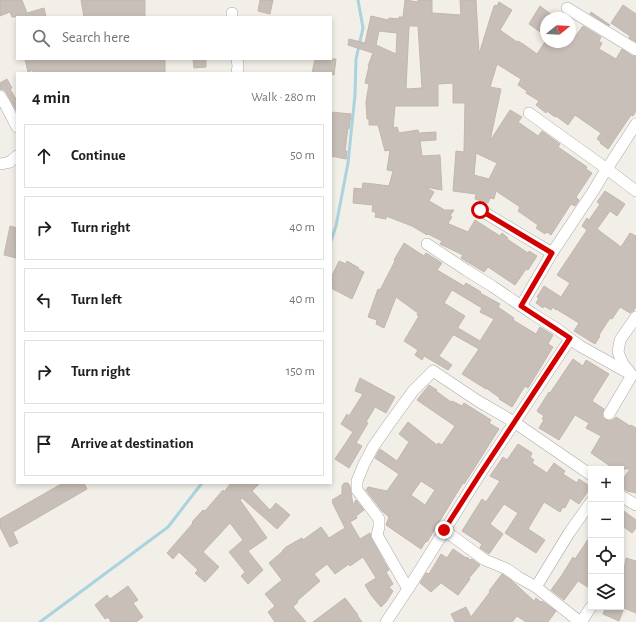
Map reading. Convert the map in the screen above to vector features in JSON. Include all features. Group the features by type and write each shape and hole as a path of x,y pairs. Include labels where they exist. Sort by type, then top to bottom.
{"street":[{"path":"567,8 636,50"},
{"path":"237,60 237,72"},
{"path":"0,96 6,104 16,125"},
{"path":"529,112 636,190"},
{"path":"521,306 552,253 636,124"},
{"path":"0,164 10,162 16,157"},
{"path":"480,210 552,253"},
{"path":"428,244 580,346 634,376"},
{"path":"634,376 623,364 618,352 620,340 636,317"},
{"path":"386,622 444,530 570,338"},
{"path":"408,589 377,535 379,527 378,519 357,490 356,481 373,447 413,391 433,371 478,401 514,422 588,474"},
{"path":"609,414 634,376"},
{"path":"624,498 636,505"},
{"path":"536,586 568,534 588,506"},
{"path":"444,530 485,560 507,569 518,577 536,586 581,622 589,610"}],"building":[{"path":"0,0 22,0 27,13 44,8 46,16 12,17 10,12 0,16"},
{"path":"81,0 145,0 145,16 84,16"},
{"path":"260,0 273,0 270,14 258,11"},
{"path":"405,0 418,2 418,0 432,0 432,13 461,15 460,0 476,0 479,54 494,6 497,6 499,2 512,10 500,30 537,54 541,48 576,48 576,35 583,26 601,37 599,41 602,43 599,49 616,59 622,49 636,57 636,111 633,116 631,115 608,149 597,139 601,133 575,115 568,125 547,111 546,113 536,105 539,101 526,93 527,91 518,85 521,79 497,64 490,87 501,89 490,141 510,110 522,117 518,122 538,136 542,131 560,144 558,147 587,167 586,169 592,173 576,197 579,200 575,206 571,204 551,235 547,232 545,234 536,228 538,225 518,211 520,207 496,191 494,199 490,198 488,203 475,199 476,194 453,191 456,151 464,152 465,103 453,103 453,83 438,84 438,106 395,106 393,128 397,127 399,133 418,130 419,133 436,132 436,140 420,141 422,156 440,155 442,190 425,187 434,192 429,201 443,210 454,210 448,223 468,232 475,220 500,236 502,233 508,238 507,239 528,253 529,251 537,256 528,270 526,269 515,285 488,267 484,272 461,258 463,255 440,244 442,241 428,234 427,235 412,226 386,216 386,219 375,217 376,213 372,211 373,205 353,203 354,188 362,189 363,183 389,186 393,171 387,170 390,150 385,151 378,125 369,125 369,119 367,119 366,102 369,84 365,83 368,66 373,53 348,45 349,39 365,43 371,16 388,20 389,18 399,19 399,17 403,17","holes":["409,26 418,26 422,88 406,89","379,31 397,33 396,54 376,45","476,153 497,163 489,179 474,175"]},
{"path":"623,5 636,14 636,42 611,23"},
{"path":"540,6 548,12 540,12 540,32 529,24"},
{"path":"591,12 610,25 609,26 590,14"},
{"path":"336,59 334,75 332,74 332,72 312,72 315,60"},
{"path":"25,60 165,60 165,72 33,72 33,70 28,72"},
{"path":"193,60 206,60 206,67 194,68"},
{"path":"7,79 12,88 10,89 16,99 16,110 6,92 0,89 0,83"},
{"path":"332,112 351,114 345,151 347,151 346,159 332,156"},
{"path":"605,191 625,204 617,216 610,211 597,229 621,247 630,233 636,236 636,307 630,313 620,307 612,319 610,318 595,344 574,331 579,323 553,307 551,310 544,306 543,308 536,303 539,298 537,297 544,286 561,297 570,283 557,275 587,230 582,226 587,218 589,220 600,204 597,202"},
{"path":"10,226 16,228 16,258 4,255"},
{"path":"404,243 424,256 426,253 442,263 437,270 464,286 466,283 500,304 498,307 514,318 513,320 536,334 540,327 553,335 548,344 553,347 528,388 525,386 512,407 499,399 500,398 486,388 462,374 479,349 454,335 439,356 452,365 448,370 424,356 422,360 415,355 418,350 404,341 419,316 417,315 418,313 396,297 384,328 376,324 377,320 368,317 378,289 380,290 395,261 394,260","holes":["452,290 482,308 480,312 494,319 480,341 458,328 465,316 444,303"]},
{"path":"339,261 346,264 347,261 364,272 352,299 332,289 332,276"},
{"path":"573,359 583,366 586,360 609,374 592,401 604,409 602,414 603,418 606,420 613,420 616,417 636,428 636,493 624,489 624,478 630,469 624,469 624,466 610,466 591,453 601,436 586,428 589,423 575,415 559,440 539,428 544,420 542,419 544,416 537,411 549,392 550,393"},
{"path":"360,378 395,397 386,413 375,407 366,422 368,423 356,443 362,446 349,468 335,459 353,432 341,424 347,414 349,416 363,394 355,391"},
{"path":"429,385 451,402 452,401 462,406 464,403 491,420 489,423 499,429 464,484 463,483 427,542 426,541 421,549 386,525 389,517 382,511 366,490 368,487 387,491 399,474 375,458 380,449 397,461 409,442 399,434 408,422 437,445 438,443 442,445 455,426 417,400","holes":["421,481 435,490 425,505 411,495"]},
{"path":"518,444 532,453 530,457 534,460 532,463 547,473 554,463 565,471 563,474 577,483 579,479 588,485 588,491 579,504 570,498 565,508 563,507 560,512 544,502 528,529 545,540 536,553 505,533 518,513 504,504 490,524 503,534 489,554 480,548 482,544 462,531 482,499 486,502 500,481 490,476 503,457 507,460"},
{"path":"344,483 348,483 350,486 353,505 356,500 364,510 356,516 357,518 350,522 360,539 370,533 371,538 389,570 386,572 393,584 389,587 393,591 381,607 365,585 376,578 363,557 350,566 349,564 335,574 327,564 314,574 320,581 297,601 298,602 293,607 306,622 275,622 268,612 275,606 265,594 282,580 269,563 286,547 302,538 303,540 321,527 329,538 345,528 332,502 332,500 342,494 342,486"},
{"path":"61,484 84,484 87,489 13,532 18,543 10,547 0,527 0,519"},
{"path":"230,484 259,484 252,491 270,510 276,503 290,515 277,529 242,498 240,500 267,538 248,551 263,570 248,584 241,576 245,572 229,552 243,540 230,523 203,552 219,567 205,582 195,573 198,570 179,552 173,559 167,553 203,510 205,511 223,490 224,492"},
{"path":"624,511 636,520 636,528 632,533 624,527"},
{"path":"588,540 588,587 578,581 564,600 551,590 573,557 575,559"},
{"path":"453,549 480,565 458,595 441,583 431,592 420,583 426,573 429,574 441,554 447,558"},
{"path":"626,558 636,561 636,613 624,608 624,570"},
{"path":"502,574 511,580 534,601 536,598 556,611 548,622 526,622 517,616 512,622 455,622 451,614 466,607 471,617"},
{"path":"128,586 138,600 133,603 143,617 136,622 111,622 108,617 105,619 95,605 107,595 110,599"},
{"path":"345,598 362,622 313,622"},
{"path":"605,610 623,610 619,621 603,614"}],"waterway":[{"path":"332,238 336,226 348,163 355,95 356,59 363,28 358,0"},
{"path":"40,622 168,527 201,484"}],"route":[{"path":"444,530 570,338 521,306 552,253 480,210"}]}
